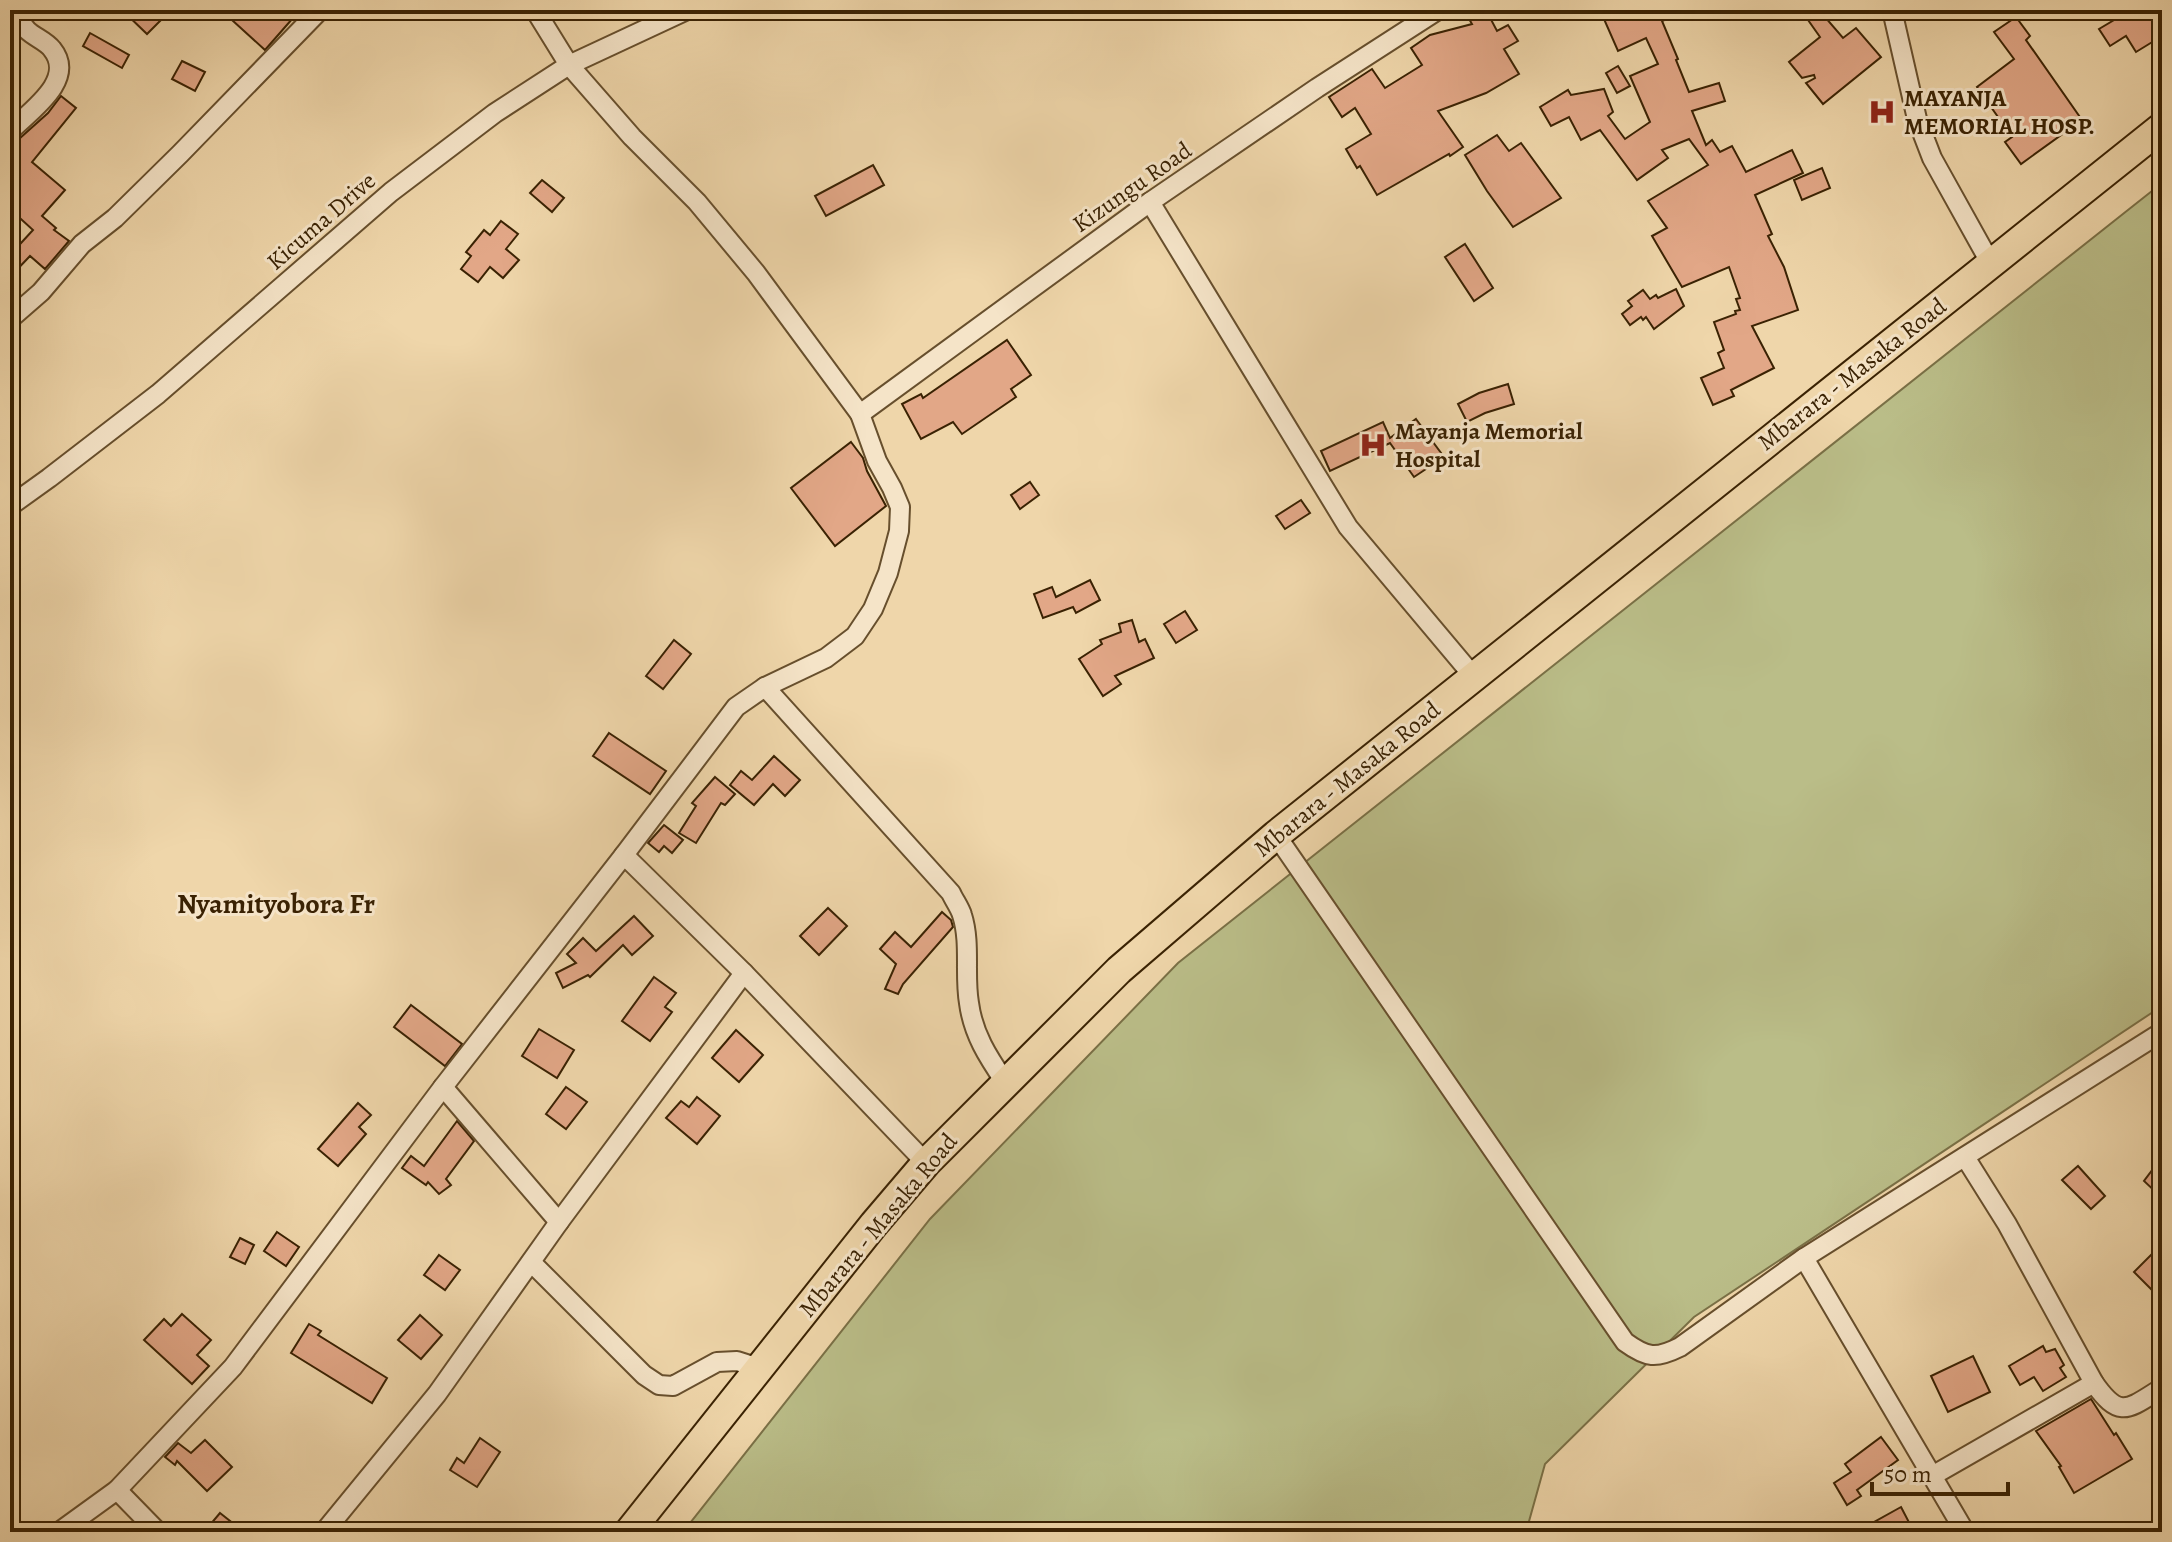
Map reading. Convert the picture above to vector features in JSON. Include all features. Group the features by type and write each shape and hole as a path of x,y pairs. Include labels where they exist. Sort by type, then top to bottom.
{"main road":[{"name":"Mbarara - Masaka Road","path":"629,1532 926,1163 1119,970 1276,835 2162,127"}],"street":[{"path":"10,10 28,31 51,48 60,63 60,75 53,88 10,131"},
{"path":"10,319 41,292 82,244 115,218 169,165 320,10"},
{"path":"59,1532 117,1490 233,1367 443,1087 736,707 765,687 826,658 855,636 873,609 888,573 899,531 900,507 877,461 860,414 756,273 697,202 632,137 569,65 535,10"},
{"name":"Kicuma Drive","path":"10,506 158,394 391,192 495,113 569,65 687,10"},
{"name":"Kizungu Road","path":"860,414 1150,202 1438,10"},
{"path":"1892,10 1917,119 1932,158 1991,264"},
{"path":"1150,202 1348,527 1474,677"},
{"path":"765,687 951,893 962,915 968,1002 974,1025 982,1049 1005,1082"},
{"path":"1276,835 1625,1342 1649,1355 1663,1356 1680,1347 1804,1258 2162,1032"},
{"path":"624,855 744,973 926,1163"},
{"path":"324,1532 437,1394 559,1222 744,973"},
{"path":"443,1087 559,1222"},
{"path":"1965,1157 2007,1224 2094,1383 2108,1402 2118,1408 2136,1404 2162,1388"},
{"path":"1804,1258 1965,1532"},
{"path":"531,1262 644,1375 659,1385 673,1386 726,1360 759,1368"},
{"path":"1932,1476 2094,1383"},
{"path":"117,1490 158,1532"}],"green space":[{"path":"2162,183 2162,1006 1694,1317 1545,1464 1526,1532 683,1532 930,1219 1178,963"}],"building":[{"path":"122,10 150,10 161,20 147,34"},
{"path":"221,10 284,10 293,18 265,50"},
{"path":"1464,10 1486,10 1497,31 1508,25 1518,41 1504,49 1519,74 1486,93 1438,111 1463,147 1377,195 1346,149 1371,134 1355,108 1342,117 1329,97 1372,69 1385,88 1422,65 1411,48 1430,35 1472,24"},
{"path":"1600,10 1687,10 1662,21 1689,92 1719,83 1725,101 1692,111 1706,145 1712,140 1720,152 1732,146 1746,172 1792,150 1803,173 1755,195 1798,310 1752,326 1774,368 1731,390 1734,396 1713,405 1701,378 1724,368 1718,353 1724,350 1714,322 1736,314 1735,311 1740,310 1736,299 1740,298 1729,267 1682,287 1652,236 1667,228 1648,201 1708,165 1689,139 1662,150 1668,158 1637,180 1600,130 1581,140 1569,117 1551,126 1540,107 1568,90 1571,95 1604,89 1613,112 1608,116 1625,139 1650,122 1630,76 1658,64 1646,38 1618,51"},
{"path":"1801,10 1819,10 1843,38 1856,28 1881,57 1823,104 1806,83 1815,78 1814,75 1802,78 1789,62 1820,37"},
{"path":"2131,10 2140,10 2145,17 2162,10 2162,36 2136,52 2126,36 2110,46 2099,29"},
{"path":"2016,17 2030,36 2026,40 2082,120 2021,164 2005,142 2012,137 1977,87 2014,59 1994,32"},
{"path":"90,33 129,55 122,68 83,46"},
{"path":"182,61 205,72 195,91 172,79"},
{"path":"1618,66 1630,86 1617,93 1606,73"},
{"path":"61,96 76,108 32,162 65,190 42,216 69,241 45,269 30,256 10,277 10,255 33,230 10,209 10,150"},
{"path":"1497,135 1509,151 1521,143 1561,198 1513,227 1465,155"},
{"path":"873,165 884,185 826,216 815,196"},
{"path":"1822,168 1830,188 1802,200 1794,180"},
{"path":"542,180 564,198 552,212 530,193"},
{"path":"501,221 518,234 506,249 519,260 503,278 490,267 478,282 461,269 471,256 466,252 484,230 490,235"},
{"path":"1465,244 1493,288 1474,301 1445,257"},
{"path":"1676,289 1684,306 1654,329 1646,317 1630,325 1622,314 1632,306 1628,301 1643,290 1650,299"},
{"path":"1007,340 1031,375 1011,389 1016,397 962,434 953,422 921,439 902,404 921,394 923,398"},
{"path":"1508,384 1514,404 1467,422 1458,404 1479,393"},
{"path":"1416,419 1444,457 1414,477 1390,443 1330,471 1321,451 1383,422 1390,438"},
{"path":"851,442 863,458 886,506 835,546 791,488"},
{"path":"1030,482 1039,495 1020,509 1011,495"},
{"path":"1301,500 1310,513 1285,529 1276,516"},
{"path":"1090,580 1100,600 1076,613 1073,607 1043,618 1034,594 1052,587 1056,597"},
{"path":"1185,611 1197,630 1176,643 1164,624"},
{"path":"1132,620 1139,642 1145,639 1154,658 1115,676 1121,684 1103,696 1079,659 1102,644 1100,640 1121,632 1119,624"},
{"path":"674,640 691,654 663,689 646,676"},
{"path":"609,733 666,771 650,794 593,756"},
{"path":"774,756 800,780 785,796 773,784 754,805 730,785 741,771 752,780"},
{"path":"715,777 735,794 725,805 721,803 696,843 679,833 696,806 692,803"},
{"path":"664,825 683,840 672,853 664,846 659,852 648,843"},
{"path":"828,908 847,926 819,955 800,936"},
{"path":"942,912 951,920 953,927 903,984 898,994 885,989 896,964 880,949 895,932 911,947"},
{"path":"634,916 653,936 632,955 623,945 590,977 588,975 563,988 556,973 576,963 567,954 583,938 596,951"},
{"path":"654,977 676,993 665,1007 672,1012 650,1041 622,1021"},
{"path":"411,1005 462,1044 445,1066 394,1027"},
{"path":"539,1029 574,1050 557,1078 522,1056"},
{"path":"736,1030 763,1055 739,1082 712,1058"},
{"path":"566,1087 587,1102 566,1129 546,1114"},
{"path":"697,1097 720,1116 697,1144 666,1118 681,1101 689,1107"},
{"path":"358,1103 371,1115 359,1127 366,1134 338,1166 318,1149"},
{"path":"457,1121 474,1141 446,1179 451,1185 439,1194 428,1182 426,1185 402,1168 411,1156 424,1166"},
{"path":"2162,1157 2162,1198 2144,1181"},
{"path":"2078,1166 2105,1196 2091,1209 2062,1180"},
{"path":"277,1232 299,1247 286,1266 264,1251"},
{"path":"240,1238 254,1245 245,1264 230,1257"},
{"path":"2162,1244 2162,1280 2152,1290 2134,1272"},
{"path":"439,1255 460,1270 445,1290 424,1275"},
{"path":"182,1314 211,1340 197,1355 209,1366 192,1384 144,1340 164,1319 171,1326"},
{"path":"420,1315 442,1335 421,1359 398,1340"},
{"path":"309,1324 321,1331 318,1335 387,1378 372,1403 291,1353"},
{"path":"2043,1346 2046,1352 2055,1349 2064,1365 2060,1368 2066,1377 2043,1391 2034,1377 2020,1385 2009,1366"},
{"path":"1973,1356 1990,1392 1948,1412 1931,1376"},
{"path":"2091,1399 2132,1459 2074,1493 2061,1466 2036,1431"},
{"path":"1881,1437 1898,1460 1857,1490 1861,1496 1847,1505 1834,1483 1851,1472 1845,1464"},
{"path":"480,1438 500,1452 477,1487 450,1470 457,1458 464,1463"},
{"path":"205,1440 232,1467 207,1491 177,1461 175,1465 165,1457 178,1443 191,1453"},
{"path":"1901,1507 1914,1532 1856,1532"},
{"path":"220,1513 244,1532 204,1532"}],"place":[{"name":"MAYANJA MEMORIAL HOSP.","path":"1882,112"},
{"name":"Mayanja Memorial Hospital","path":"1373,445"}],"district":[{"name":"Nyamityobora Fr","path":"276,904"}]}
